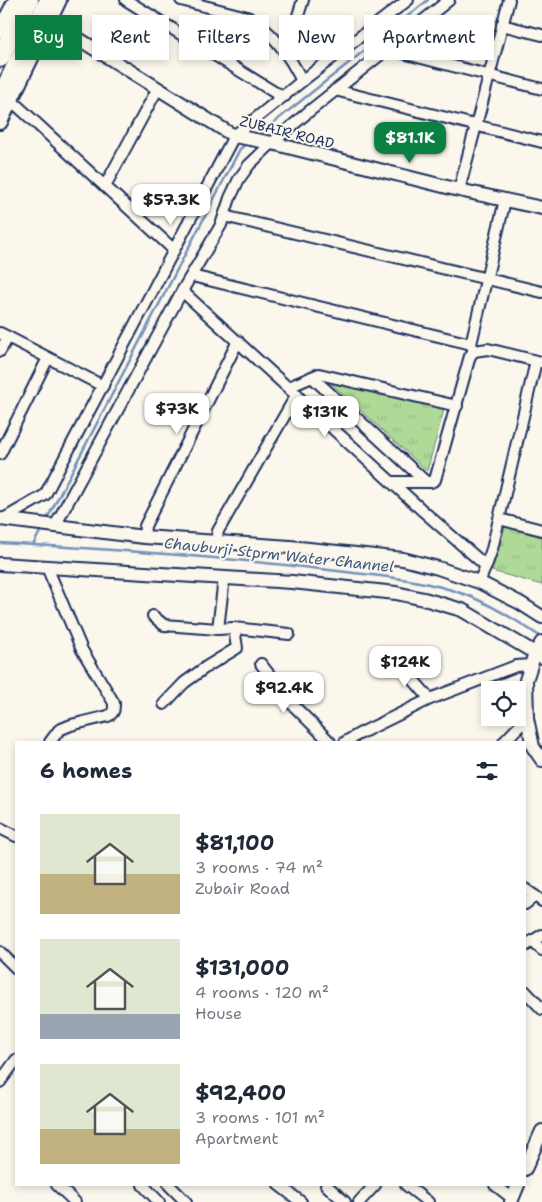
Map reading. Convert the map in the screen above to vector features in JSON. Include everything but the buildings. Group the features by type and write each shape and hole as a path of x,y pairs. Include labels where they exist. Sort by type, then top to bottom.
{"highway":[{"path":"0,58 30,0"},
{"path":"5,99 49,0"}],"main road":[{"path":"0,31 16,0"},
{"path":"53,15 60,0"},
{"path":"0,122 5,99 28,60"}],"street":[{"path":"126,0 274,92 285,96"},
{"path":"181,0 212,4 247,17 266,30 279,45"},
{"path":"298,15 303,0"},
{"path":"3,518 45,495 173,248 238,136 302,81 408,0"},
{"path":"430,15 449,0"},
{"path":"459,190 508,0"},
{"path":"502,25 542,35"},
{"name":"ZUBAIR ROAD","path":"82,41 238,136 459,190 542,208"},
{"path":"290,60 302,81"},
{"path":"53,525 192,276 224,216 239,179 269,143 373,60"},
{"path":"429,60 542,89"},
{"path":"105,186 158,88"},
{"path":"335,90 542,142"},
{"path":"5,99 173,248"},
{"path":"392,482 426,482 435,480 473,347 505,200"},
{"path":"224,216 542,292"},
{"path":"192,276 473,347 539,361 492,549 479,582"},
{"path":"182,291 486,566"},
{"path":"0,351 4,335 103,386"},
{"path":"144,537 146,526 238,341"},
{"path":"0,454 48,358"},
{"path":"216,542 218,530 293,390 312,377 319,374 457,406"},
{"path":"312,377 426,482"},
{"path":"3,518 144,537 300,548 403,559 438,568 479,582 520,602 542,617"},
{"path":"499,519 542,530"},
{"path":"0,564 340,586 396,593 462,610 539,650 526,680 527,718 533,747 542,760"},
{"path":"47,567 82,650 114,703 112,714 59,730 51,741"},
{"path":"218,629 224,578"},
{"path":"153,616 164,625 218,629 234,628 289,634"},
{"path":"164,704 184,683 237,648 234,628"},
{"path":"397,661 430,699"},
{"path":"261,664 292,704 329,741"},
{"path":"349,741 430,699 516,666 531,665"},
{"path":"505,741 527,718"},
{"path":"0,828 15,836"},
{"path":"526,890 539,898"},
{"path":"526,904 539,898"},
{"path":"528,944 542,935"},
{"path":"528,944 542,950"},
{"path":"0,952 15,967"},
{"path":"526,992 542,1009"},
{"path":"0,1082 15,1061"},
{"path":"526,1167 542,1131"},
{"path":"58,1186 75,1202"},
{"path":"143,1186 159,1202"},
{"path":"170,1186 186,1202"},
{"path":"280,1186 289,1198 301,1202"},
{"path":"327,1186 345,1202"},
{"path":"359,1202 373,1186"},
{"path":"407,1186 428,1202"},
{"path":"496,1186 511,1200 518,1186"}],"green space":[{"path":"325,378 445,406 427,471"},
{"path":"505,527 542,537 542,585 492,571"}],"waterway":[{"path":"258,135 428,0"},
{"path":"46,521 240,149 247,143"},
{"path":"33,545 42,528"},
{"name":"Chauburji Stprm Water Channel","path":"0,543 240,560 377,575 414,581 469,596 506,615 541,637"}]}
